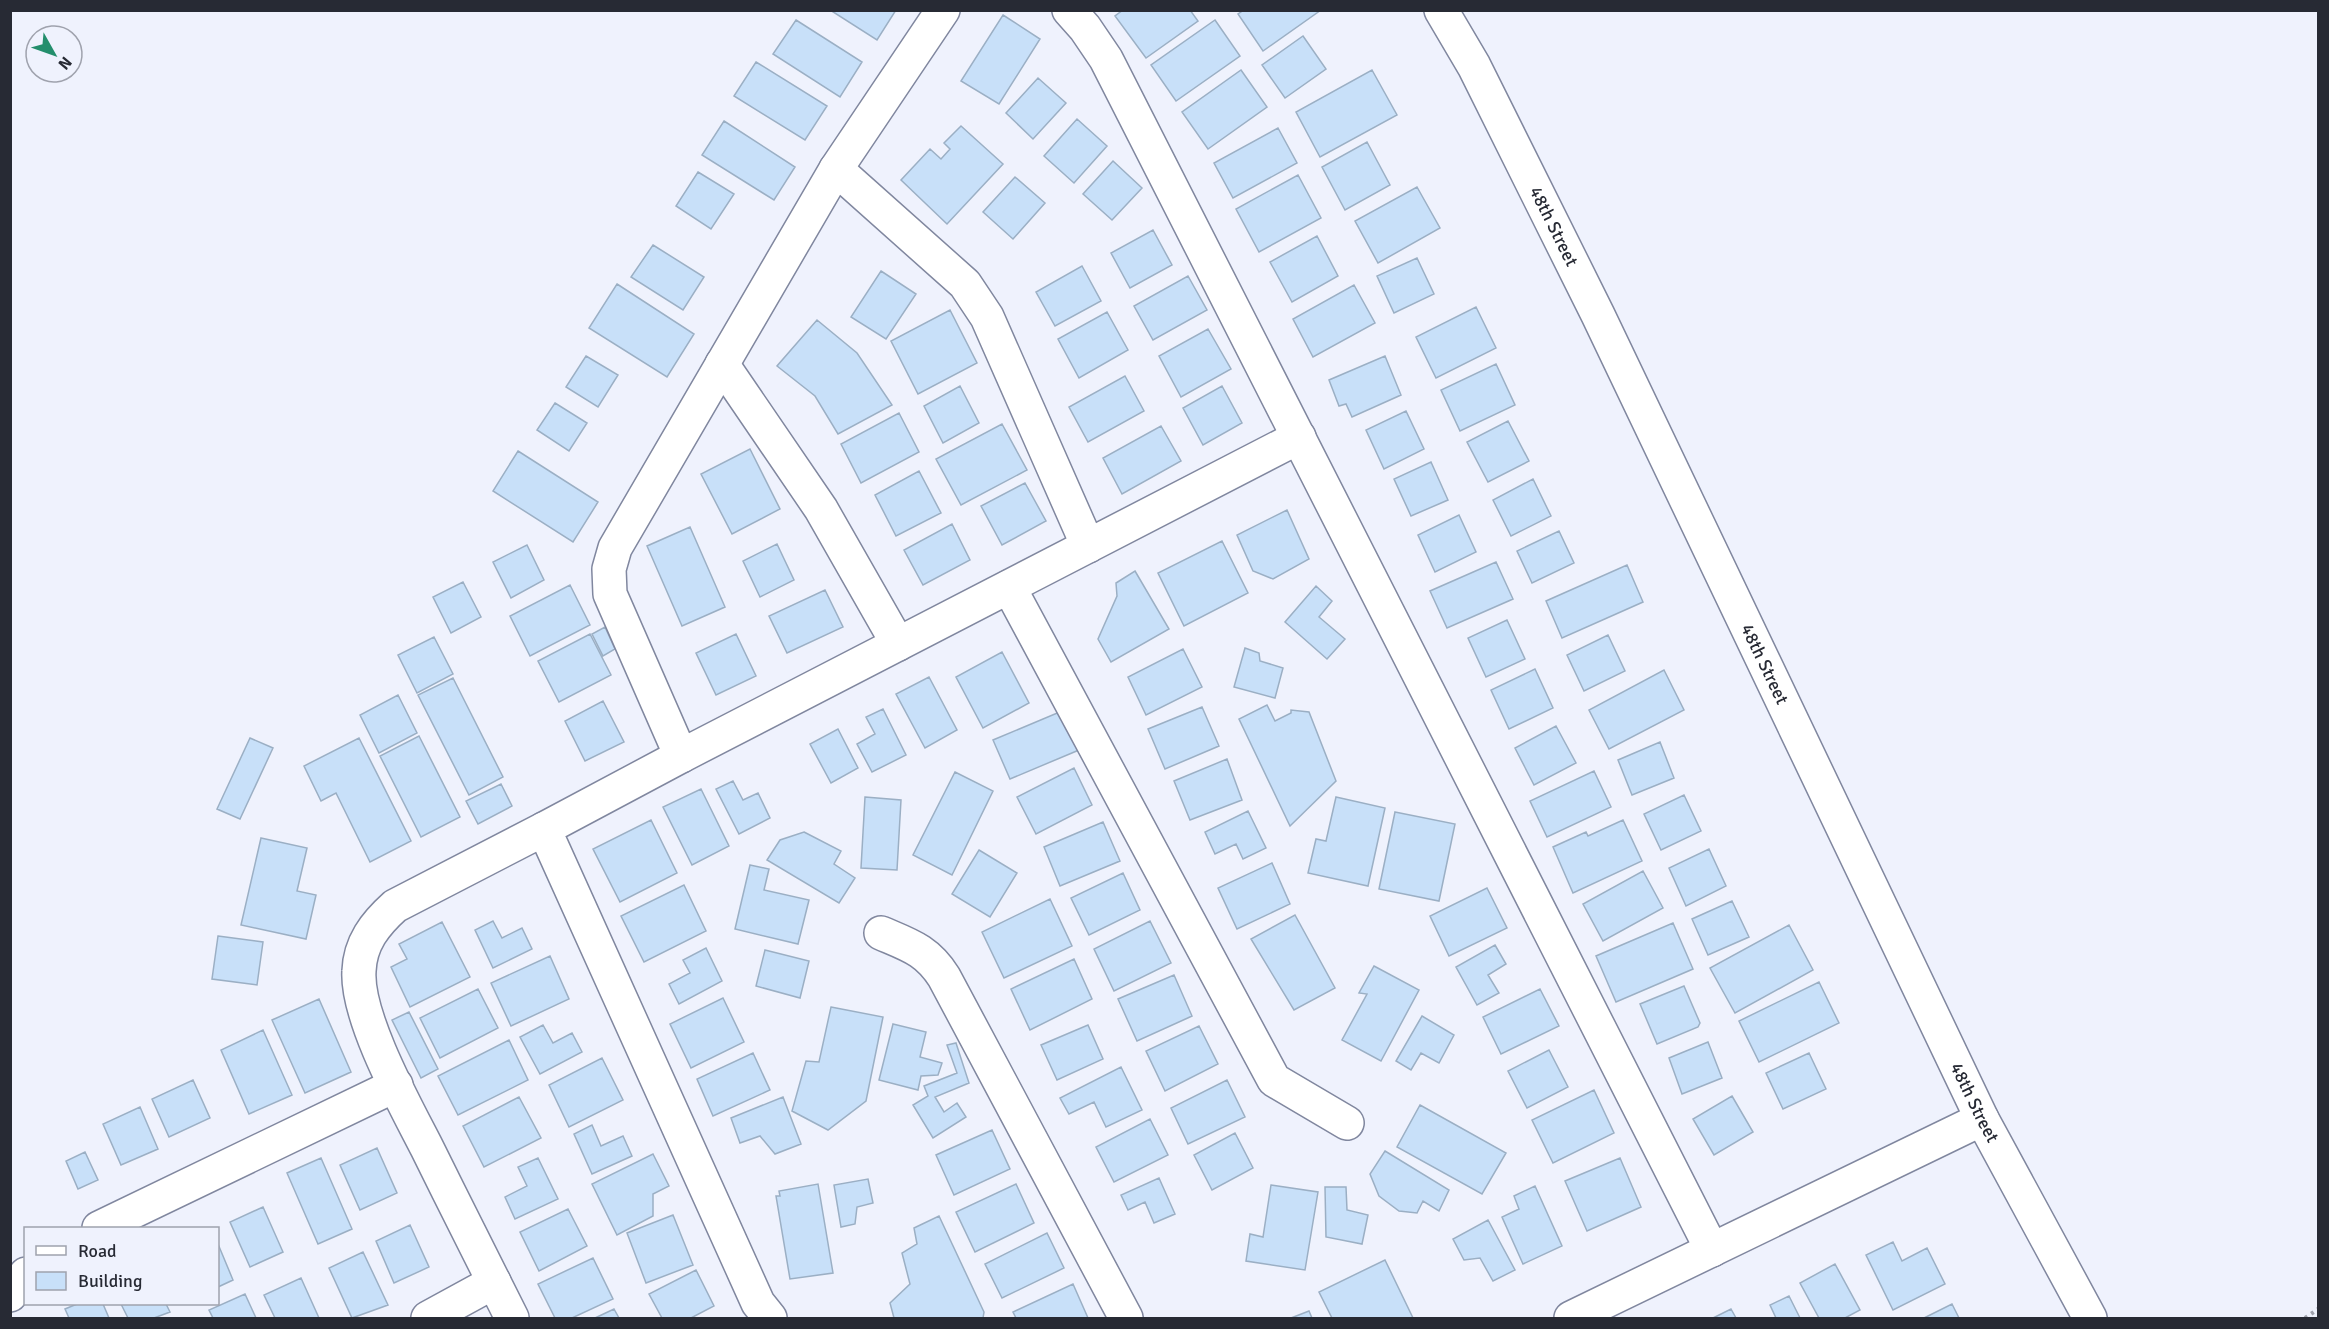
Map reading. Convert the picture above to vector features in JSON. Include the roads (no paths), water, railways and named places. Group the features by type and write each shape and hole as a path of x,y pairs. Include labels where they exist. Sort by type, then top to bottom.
{"street":[{"path":"681,756 610,594 609,569 615,548 836,170 943,10"},
{"path":"1069,10 1085,28 1106,59 1712,1250"},
{"name":"48th Street","path":"1441,10 1474,66 1598,315 1982,1119 2090,1318"},
{"path":"836,170 965,284 987,317 1088,546"},
{"path":"722,364 820,509 898,644"},
{"path":"512,1318 396,1085 361,1002 359,972 363,946 377,922 395,906 1299,437"},
{"path":"1009,587 1274,1080 1347,1123"},
{"path":"544,829 753,1292 770,1318"},
{"path":"881,933 917,948 934,961 945,977 1126,1318"},
{"path":"101,1227 396,1085"},
{"path":"1571,1318 1982,1119"},
{"path":"10,1295 24,1277"},
{"path":"428,1318 494,1282"}]}
